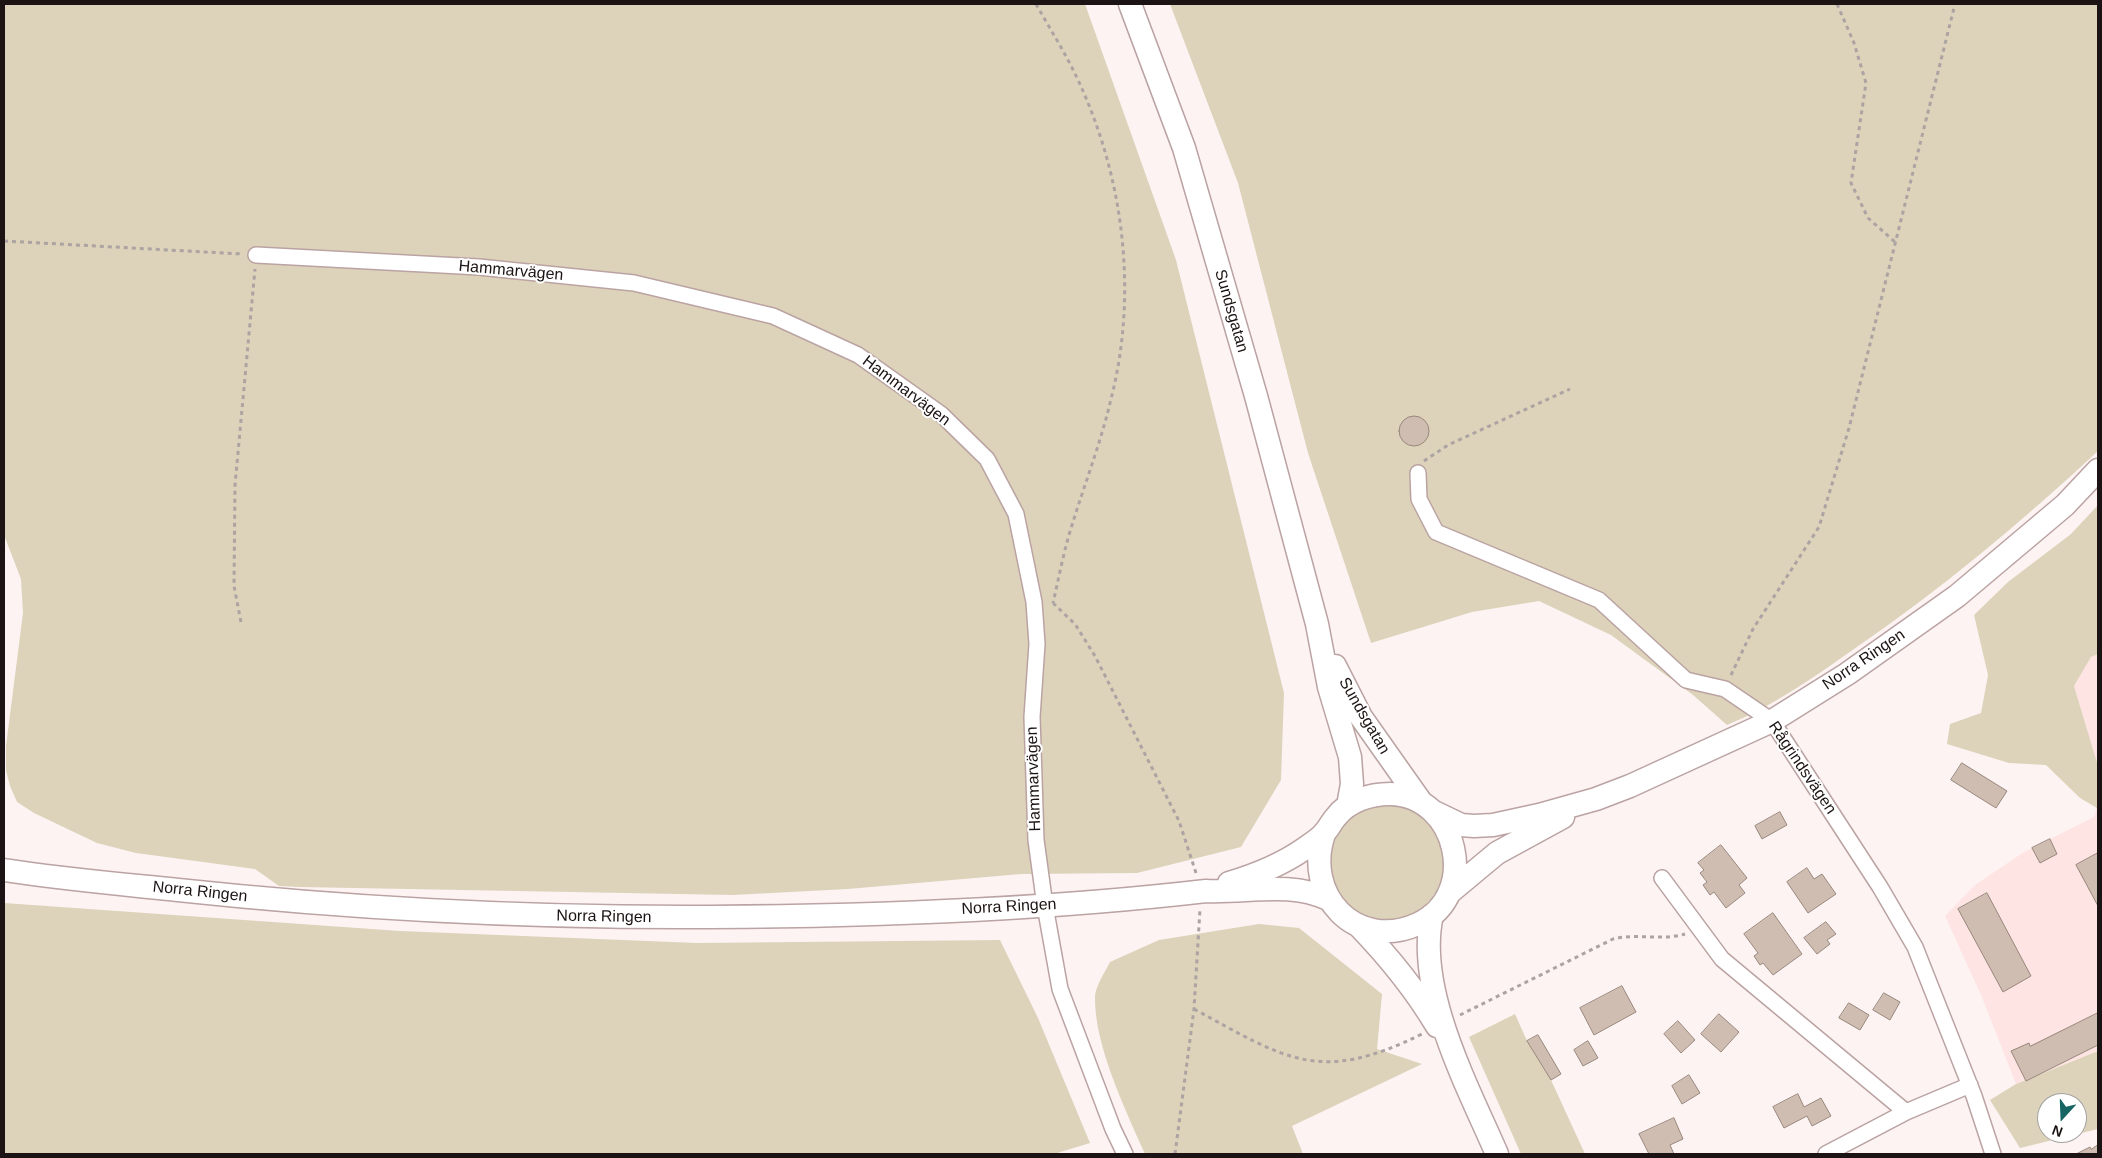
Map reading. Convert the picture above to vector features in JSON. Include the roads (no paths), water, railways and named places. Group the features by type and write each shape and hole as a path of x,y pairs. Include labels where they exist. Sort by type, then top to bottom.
{"main road":[{"name":"Sundsgatan","path":"1130,4 1184,148 1256,396 1317,624 1329,686 1350,756 1352,784 1348,806"},
{"name":"Norra Ringen","path":"1428,807 1461,825 1493,825 1596,799 1630,786 1772,720 1847,674 1957,596 2065,504 2098,470"},
{"name":"Sundsgatan","path":"1317,624 1346,690 1361,717 1428,807"},
{"path":"1384,794 1406,796 1428,807 1444,823 1455,850 1456,864 1449,893 1432,915 1409,928 1396,931 1370,930 1341,914 1328,899 1319,873 1318,860 1324,834 1336,816 1348,806 1361,799 1384,794"},
{"name":"Norra Ringen","path":"1449,893 1497,853 1596,799"},
{"name":"Norra Ringen","path":"1201,892 1267,871 1324,834"},
{"name":"Norra Ringen","path":"4,870 254,898 422,912 588,917 838,916 1045,906 1201,892 1290,888 1315,892 1328,899"},
{"path":"1432,915 1427,944 1442,1020 1498,1154"},
{"path":"1358,925 1418,995 1456,1056"}],"street":[{"name":"Hammarvägen","path":"256,255 479,267 634,283 773,316 858,355 941,414 987,460 1016,514 1034,602 1037,644 1032,717 1036,831 1045,906 1060,989 1113,1129 1125,1154"},
{"name":"Rågrindsvägen","path":"1418,473 1419,499 1436,532 1599,600 1686,680 1725,689 1772,720 1880,887 1915,947 1970,1084 1993,1154"},
{"path":"1662,878 1722,959 1906,1112"},
{"path":"1826,1154 1906,1112 1970,1084"}]}
